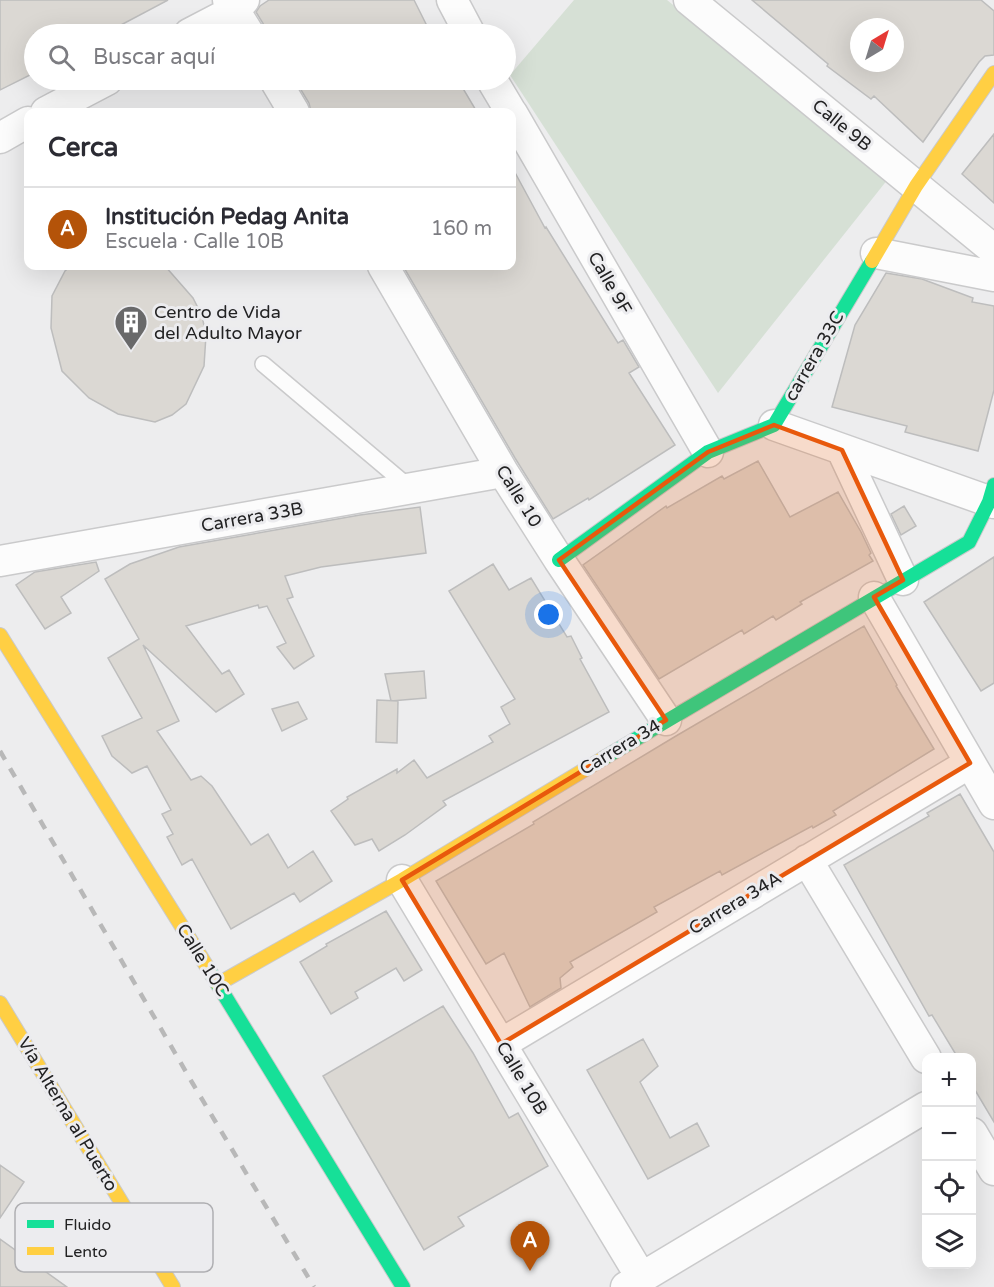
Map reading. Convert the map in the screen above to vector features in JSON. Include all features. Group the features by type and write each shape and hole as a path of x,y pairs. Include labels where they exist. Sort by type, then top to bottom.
{"street":[{"path":"452,0 465,24"},
{"name":"Calle 9B","path":"690,0 994,250"},
{"path":"211,24 239,11"},
{"name":"carrera 33C","path":"774,425 916,186 994,74"},
{"path":"54,108 87,90"},
{"path":"281,90 292,108"},
{"name":"Calle 9F","path":"498,90 508,108"},
{"name":"Calle 9F","path":"516,122 708,453"},
{"path":"1,136 24,124"},
{"path":"876,253 994,276"},
{"name":"Calle 10","path":"385,270 503,472 666,720"},
{"path":"559,560 708,453 774,425 842,450 992,497"},
{"path":"842,450 903,580"},
{"name":"Carrera 33B","path":"0,561 503,472"},
{"name":"Carrera 34","path":"218,984 402,880 666,720 969,542 992,497"},
{"path":"874,597 994,804"},
{"name":"Calle 10C","path":"0,635 218,984 403,1287"},
{"name":"Carrera 34A","path":"501,1044 970,763"},
{"path":"807,860 924,1053"},
{"name":"Calle 10B","path":"402,880 501,1044 634,1282"},
{"name":"Vía Alterna al Puerto","path":"0,1003 122,1203"},
{"path":"634,1282 922,1110"},
{"path":"976,1140 994,1170"},
{"name":"Vía Alterna al Puerto","path":"164,1272 171,1287"},
{"path":"165,1272 180,1287"}],"lane":[{"path":"263,364 411,489"}],"highlighted area":[{"path":"774,425 842,450 903,580 874,597 970,763 501,1044 402,880 666,720 559,560 708,452"}],"shaded area":[{"path":"574,0 667,0 888,179 718,393 516,84 516,68"}],"building":[{"path":"0,0 168,0 123,24 24,24 24,78 0,90"},
{"path":"269,0 414,0 426,24 263,24 256,12"},
{"path":"752,0 981,0 994,11 994,55 985,56 979,62 923,142 874,96 871,99 827,66 828,64"},
{"path":"301,90 464,90 475,108 310,108"},
{"path":"994,134 994,203 962,174"},
{"path":"516,174 545,228 618,343 623,340 639,367 629,373 675,445 589,500 588,498 553,519 405,270 516,270"},
{"name":"Centro de Vida del Adulto Mayor","path":"168,270 193,298 202,316 206,335 204,366 186,404 172,415 155,422 118,414 89,398 62,371 51,328 52,296 65,271"},
{"path":"886,273 922,279 973,298 972,302 994,306 994,390 978,451 905,432 907,426 832,407 855,325"},
{"path":"758,461 790,517 838,492 861,532 873,561 800,602 802,604 776,620 773,616 744,634 742,630 659,679 583,565 666,506 667,508 722,476 724,479"},
{"path":"904,506 916,526 901,535 891,514"},
{"path":"420,507 426,553 321,567 285,576 293,597 287,599 314,656 294,669 277,647 286,643 267,606 259,608 258,605 186,626 222,674 229,670 244,694 216,712 143,645 179,721 157,731 191,780 201,776 212,786 251,845 268,834 288,868 313,851 332,881 300,902 294,893 231,929 192,859 182,865 167,837 173,834 162,814 171,810 147,766 132,773 112,756 102,736 142,718 108,658 139,639 105,579 130,564 179,547 360,515"},
{"path":"994,557 994,683 981,691 924,602"},
{"path":"96,562 99,571 61,597 71,613 45,629 16,585 35,572"},
{"path":"493,564 509,590 531,578 567,637 571,636 582,658 580,659 609,712 443,801 446,805 379,851 372,839 355,845 331,811 348,799 347,797 397,769 397,773 414,760 427,778 493,742 489,736 510,724 501,707 515,699 449,591"},
{"path":"864,626 896,686 934,749 833,811 836,815 813,828 812,826 722,875 720,871 654,907 657,912 570,962 573,967 560,978 561,988 530,1007 504,953 486,964 436,881"},
{"path":"424,671 426,698 391,701 385,674"},
{"path":"377,700 398,701 397,743 376,742"},
{"path":"298,702 307,719 282,731 272,709"},
{"path":"960,794 994,852 994,1122 976,1092 976,1053 955,1053 932,1015 929,1016 844,865 929,816 927,813"},
{"path":"386,911 422,970 404,981 396,968 355,992 358,998 331,1014 300,962 327,946 326,944"},
{"path":"443,1006 473,1053 509,1118 518,1113 548,1166 458,1217 464,1226 424,1250 323,1076"},
{"path":"643,1039 658,1066 640,1082 670,1138 697,1123 709,1146 648,1179 587,1070"},
{"path":"0,1165 24,1182 0,1218"},
{"path":"0,1239 15,1250 15,1272 46,1272 67,1287 0,1287"}],"railway":[{"path":"0,751 314,1287"}],"traffic: fast":[{"path":"559,560 708,452 774,425 872,261"},
{"path":"604,758 969,542 989,502 994,485"},
{"path":"209,970 403,1287"}],"traffic: slow":[{"path":"872,261 916,186 994,73"},
{"path":"0,635 209,970"},
{"path":"218,984 402,880 604,758"},
{"path":"0,1003 122,1203"},
{"path":"164,1272 173,1287"}],"place":[{"name":"Centro de Vida del Adulto Mayor","path":"131,351"},
{"name":"Institución Pedag Anita","path":"530,1271"}]}
